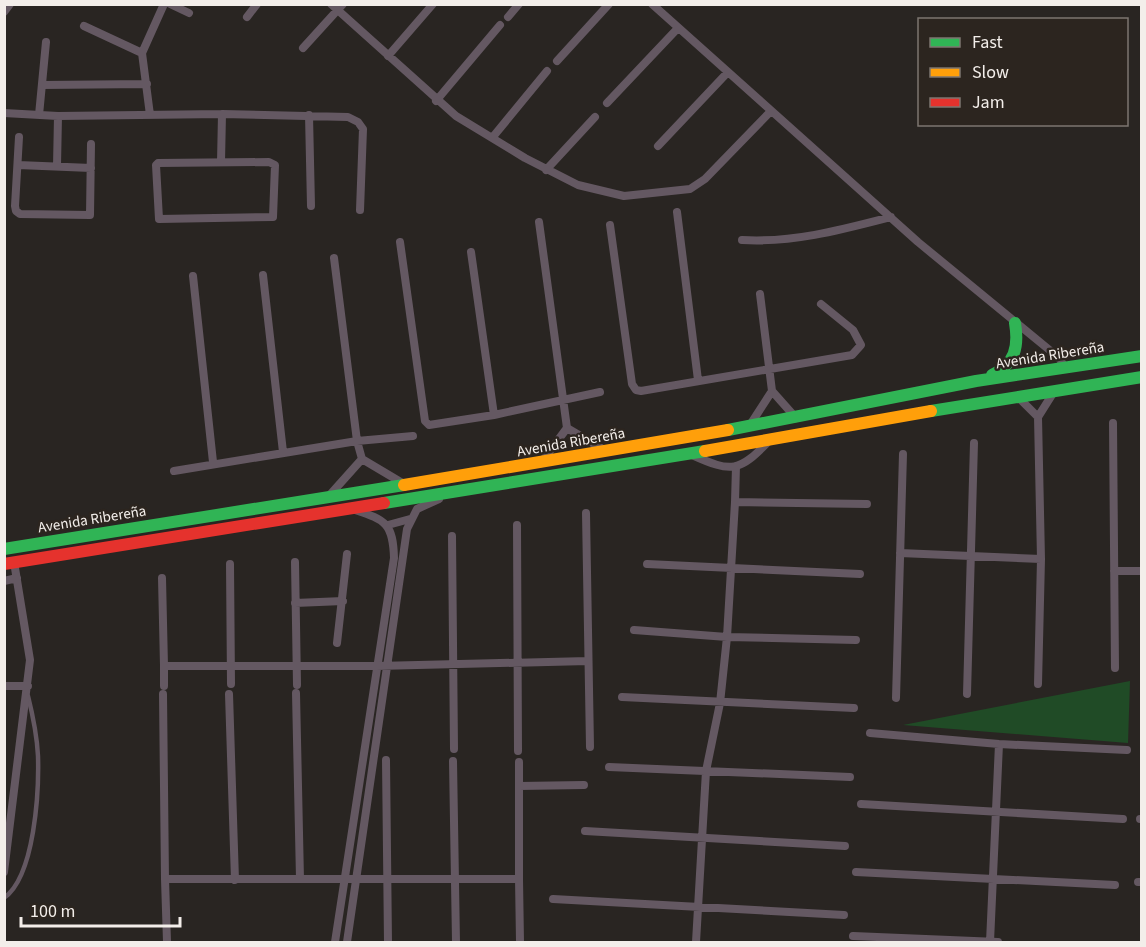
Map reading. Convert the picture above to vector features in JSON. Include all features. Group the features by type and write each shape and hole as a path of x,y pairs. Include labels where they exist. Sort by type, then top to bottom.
{"street":[{"path":"4,12 10,4"},
{"path":"150,115 142,53 164,4"},
{"path":"170,4 189,13"},
{"path":"247,16 257,4"},
{"path":"388,56 433,4"},
{"path":"507,17 519,4"},
{"path":"557,61 609,4"},
{"path":"652,4 891,217 1058,357 1066,368"},
{"path":"303,48 337,6 436,101 456,116 546,170 578,185 624,196 690,189 705,179 771,111"},
{"path":"436,101 500,25"},
{"path":"84,26 142,53"},
{"path":"607,103 678,28"},
{"path":"39,115 46,42"},
{"path":"492,138 547,71"},
{"path":"658,146 728,72"},
{"path":"42,85 147,84"},
{"path":"4,113 58,116 222,114 348,117 358,122 363,129 360,210"},
{"path":"221,162 222,114"},
{"path":"309,115 311,206"},
{"path":"57,166 58,116"},
{"path":"546,170 595,117"},
{"path":"18,137 16,212 90,215 92,210 91,144"},
{"path":"221,162 273,163 273,217 159,219 156,165 158,163 221,162"},
{"path":"18,165 91,168"},
{"path":"677,212 698,380"},
{"path":"742,240 777,242 842,230 891,217"},
{"path":"539,222 567,428 541,463"},
{"path":"610,225 632,384 641,392 698,380 846,357 858,351 861,345 853,330 821,304"},
{"path":"400,242 425,421 429,425 494,415 600,393"},
{"path":"471,252 494,415"},
{"path":"334,258 357,441 362,459 404,484"},
{"path":"263,275 283,452"},
{"path":"193,276 213,462"},
{"path":"760,294 772,391 796,418"},
{"path":"976,381 1004,370 1013,361 1018,348 1015,323"},
{"name":"Avenida Ribereña","path":"4,549 541,463 796,418 976,381 1142,356"},
{"name":"Avenida Ribereña","path":"9,563 691,454 1017,396 1142,377"},
{"path":"1038,684 1041,559 1038,417 1055,390"},
{"path":"750,425 772,391"},
{"path":"1017,396 1038,417"},
{"path":"1113,423 1115,668"},
{"path":"567,428 606,451"},
{"path":"174,471 213,462 357,441 413,436"},
{"path":"691,454 715,465 748,464 769,441"},
{"path":"967,694 974,443"},
{"path":"896,698 903,454"},
{"path":"328,497 362,459"},
{"path":"696,942 706,771 720,703 727,637 736,466"},
{"path":"388,525 410,519 426,503 456,492"},
{"path":"735,502 867,504"},
{"path":"335,942 394,558 394,543 388,525 381,518 349,508"},
{"path":"586,513 590,747"},
{"path":"347,942 410,519"},
{"path":"517,525 518,751"},
{"path":"452,536 454,749"},
{"path":"900,553 1041,559"},
{"path":"337,643 347,554"},
{"path":"295,562 300,879"},
{"path":"4,872 28,690 29,643 17,578 9,563"},
{"path":"230,564 230,689 235,880"},
{"path":"647,564 860,574"},
{"path":"1114,571 1142,571"},
{"path":"4,581 17,578"},
{"path":"162,578 167,942"},
{"path":"295,603 343,601"},
{"path":"634,630 727,637 856,640"},
{"path":"164,666 387,666 588,661"},
{"path":"4,686 28,690"},
{"path":"622,697 854,708"},
{"path":"870,733 999,744 1126,750"},
{"path":"990,942 999,744"},
{"path":"386,760 388,942"},
{"path":"453,761 457,880 456,942"},
{"path":"519,762 520,942"},
{"path":"609,767 850,777"},
{"path":"519,786 584,784"},
{"path":"861,804 1123,819"},
{"path":"585,831 845,846"},
{"path":"856,872 1115,885"},
{"path":"165,879 519,879"},
{"path":"554,899 844,915"},
{"path":"853,936 998,942"}],"lane":[{"path":"4,542 19,546"},
{"path":"4,898 18,884 25,866 34,823 38,756 28,690"}],"green space":[{"path":"1130,681 1128,743 903,725"}],"traffic: fast":[{"path":"992,375 1006,366 1014,354 1015,323"},
{"path":"728,430 976,381 1142,356"},
{"path":"931,411 1142,377"},
{"path":"384,503 705,451"},
{"path":"4,549 404,485"}],"traffic: slow":[{"path":"705,451 931,411"},
{"path":"404,485 728,430"}],"traffic: jam":[{"path":"4,564 384,503"}]}
